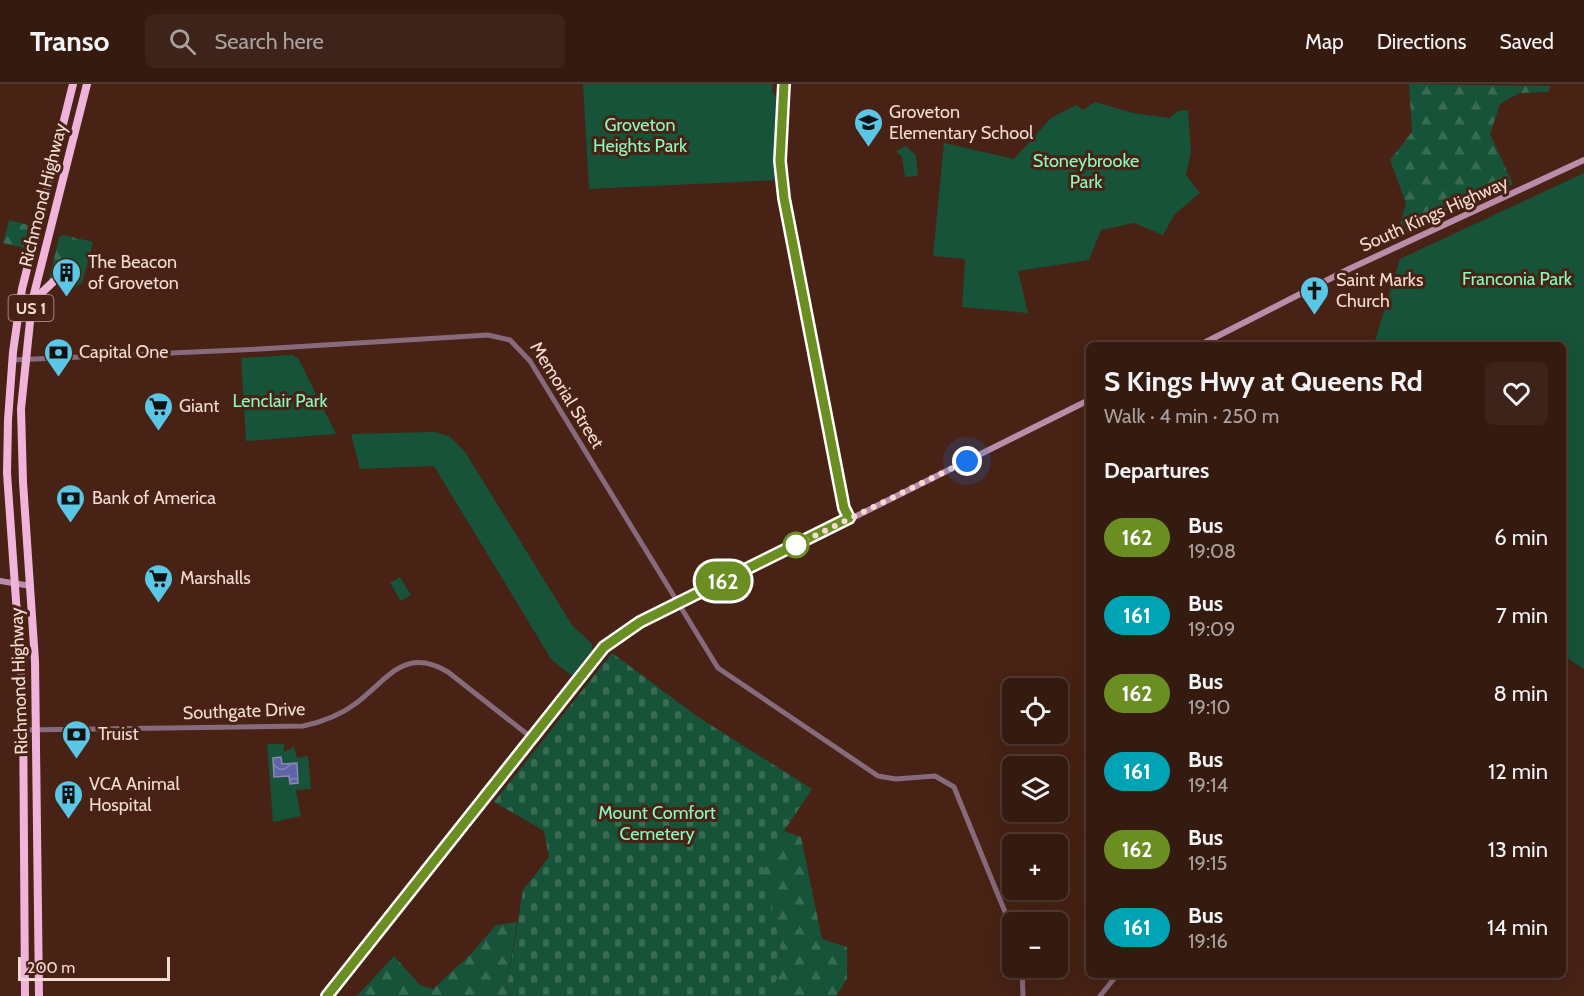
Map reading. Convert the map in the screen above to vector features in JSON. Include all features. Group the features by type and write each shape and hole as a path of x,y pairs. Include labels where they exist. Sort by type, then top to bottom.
{"highway":[{"name":"Richmond Highway","path":"26,996 22,730 17,584 6,445 12,360 29,258 73,84"},
{"name":"Richmond Highway","path":"39,996 36,730 31,586 21,445 25,359 32,302 87,84"},
{"path":"32,302 53,282"}],"main road":[{"name":"South Kings Highway","path":"1206,342 1349,269 1584,160"},
{"path":"327,996 604,647 626,630 1086,401"},
{"path":"0,581 31,586"}],"street":[{"path":"784,84 780,154 784,198 844,508 849,518"},
{"name":"Memorial Street","path":"12,360 260,349 488,335 503,337 520,348 530,361 721,672 867,770 891,779 930,775 948,782 958,794 966,821 1005,912"},
{"name":"Southgate Drive","path":"22,730 303,726 343,712 363,698 391,671 418,663 433,665 448,672 532,738"},
{"path":"1022,978 1023,996"},
{"path":"1100,996 1115,978"}],"green space":[{"name":"Groveton Heights Park","path":"583,84 773,84 772,91 778,101 776,171 779,180 589,189"},
{"path":"1409,84 1551,86 1548,92 1519,93 1500,104 1490,134 1513,184 1381,246 1380,241 1400,224 1406,203 1390,160 1412,132"},
{"name":"Stoneybrooke Park","path":"1095,102 1133,113 1169,118 1178,111 1188,110 1191,152 1186,175 1200,193 1175,214 1163,235 1134,223 1101,230 1089,260 1018,271 1028,313 962,307 965,259 933,256 944,143 1014,159 1051,118 1076,105 1083,110"},
{"path":"906,146 916,155 918,176 905,177 902,157 896,151"},
{"name":"Franconia Park","path":"1584,173 1584,669 1566,658 1566,342 1375,342 1400,259"},
{"path":"9,220 28,225 25,248 3,243"},
{"path":"63,235 93,242 82,283 76,287 49,280 59,237"},
{"path":"66,238 84,242 76,276 58,270"},
{"name":"Lenclair Park","path":"292,355 298,358 336,434 246,441 241,358"},
{"name":"Lenclair Park","path":"434,432 449,436 465,452 572,625 592,644 592,650 572,676 551,659 434,466 360,469 351,434"},
{"path":"400,577 411,595 401,601 390,583"},
{"name":"Mount Comfort Cemetery","path":"612,653 698,717 812,789 763,862 782,958 772,996 512,996 507,987 523,890 549,857 544,831 494,802"},
{"path":"267,744 284,744 284,752 294,747 297,758 308,756 311,789 296,790 301,816 273,822"},
{"path":"784,831 801,837 822,939 847,947 847,979 836,996 772,996 782,957 762,862"},
{"path":"517,922 507,987 512,996 357,996 394,956 420,985 433,989 472,953 496,925"}],"water":[{"path":"281,757 282,764 297,763 298,783 290,784 289,776 274,777 273,758"}],"bus line":[{"name":"162","path":"327,996 604,647 640,622 849,518 844,508 784,198 780,161 784,84"}],"place":[{"name":"Groveton Elementary School","path":"868,148"},
{"name":"The Beacon of Groveton","path":"67,298"},
{"name":"Saint Marks Church","path":"1315,316"},
{"name":"Capital One","path":"58,378"},
{"name":"Giant","path":"158,432"},
{"name":"Bank of America","path":"71,524"},
{"name":"Marshalls","path":"159,604"},
{"name":"Truist","path":"77,760"},
{"name":"VCA Animal Hospital","path":"68,820"}],"route":[{"path":"796,545 967,461"}]}
